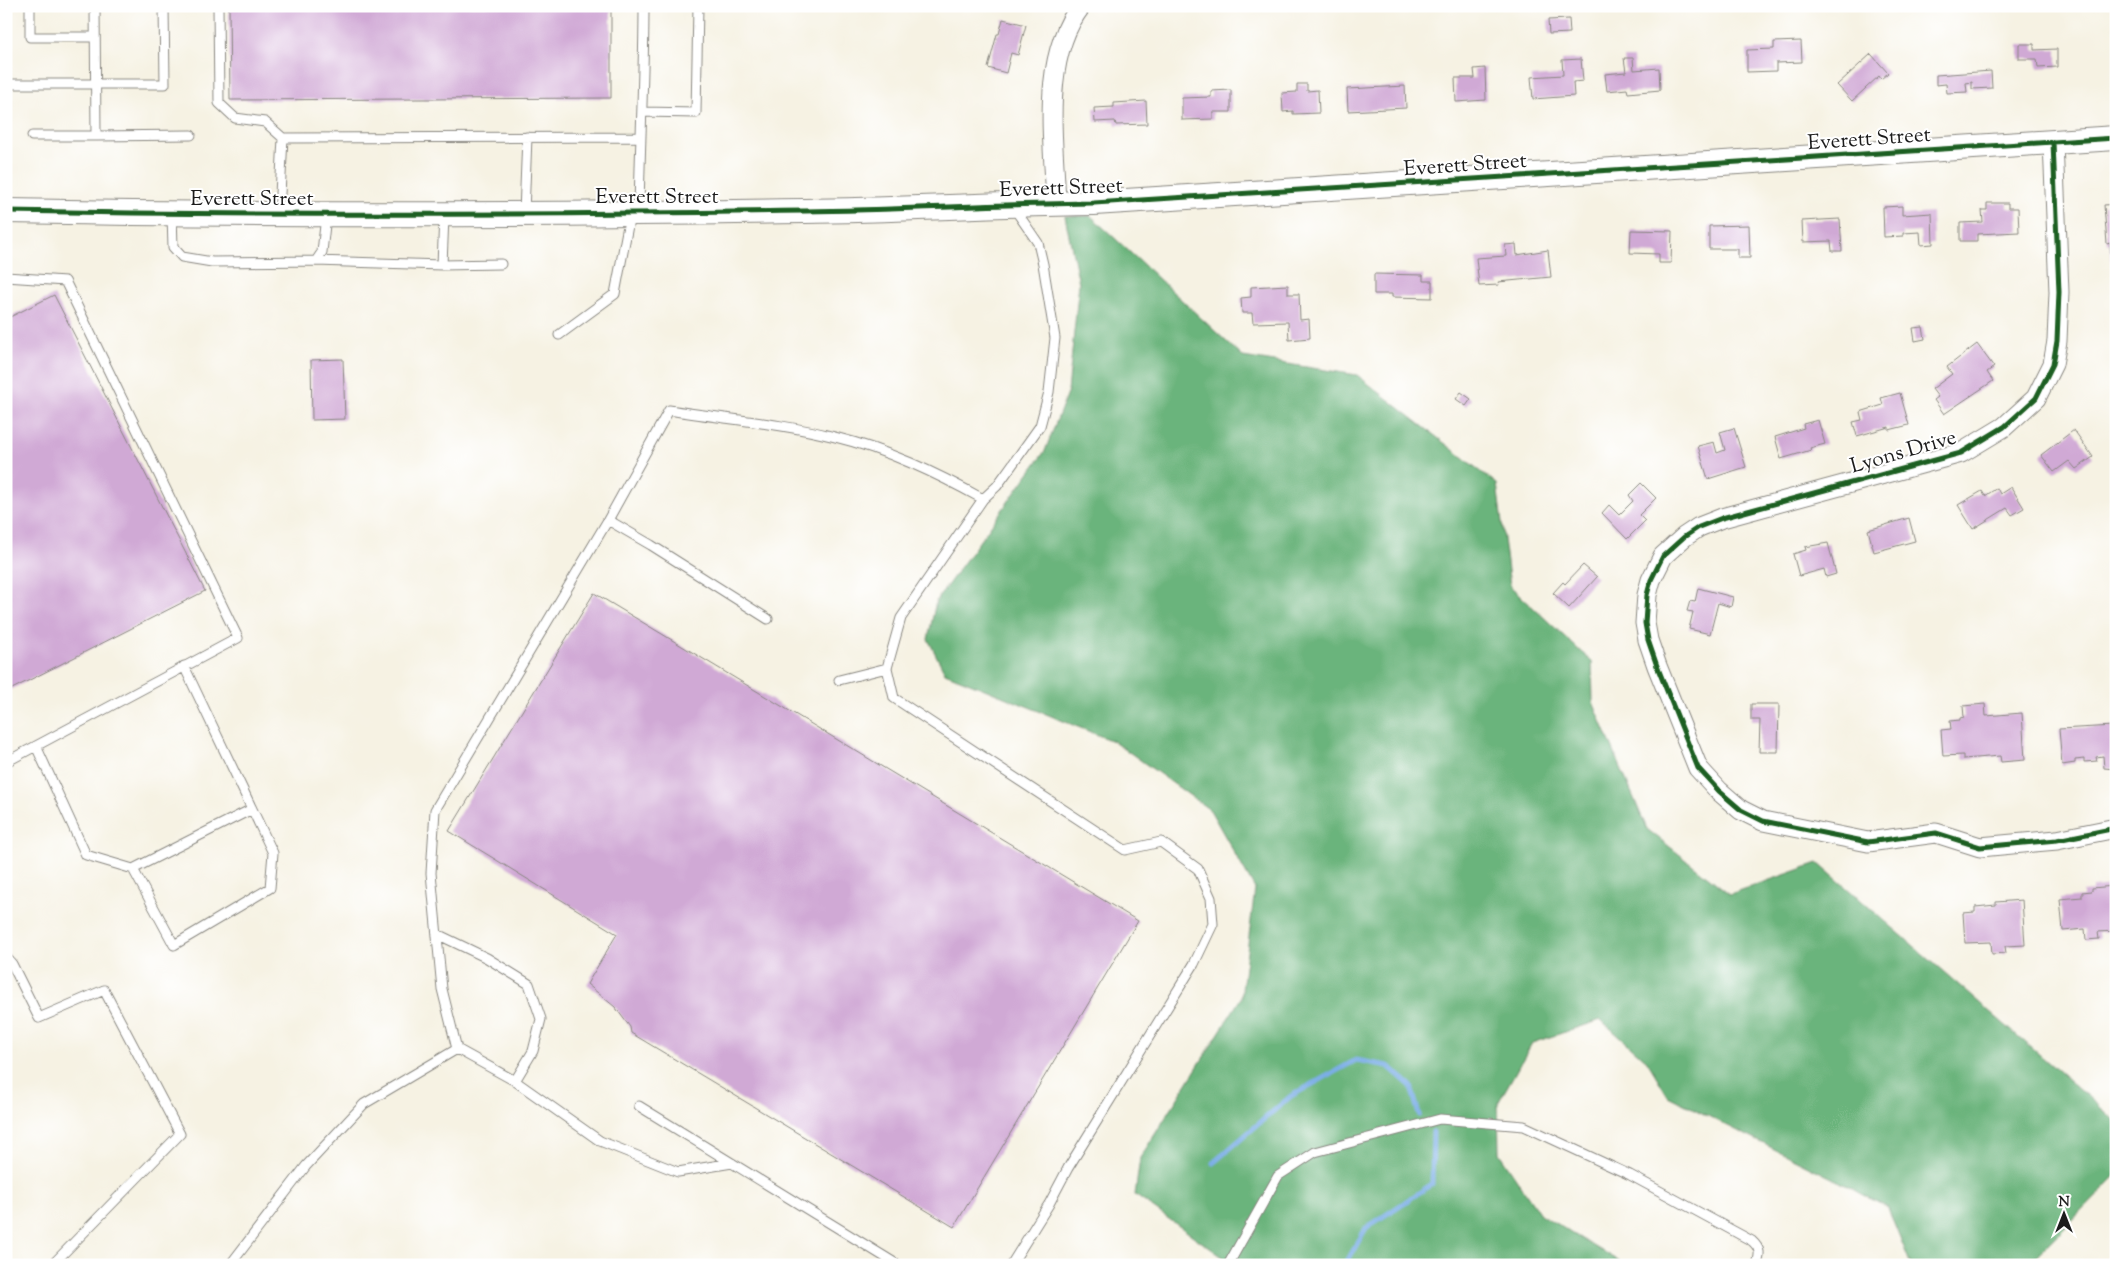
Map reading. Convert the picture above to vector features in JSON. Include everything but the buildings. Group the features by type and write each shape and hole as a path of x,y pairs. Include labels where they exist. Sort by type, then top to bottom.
{"street":[{"path":"1056,204 1052,88 1057,60 1065,36 1075,14 1081,6"},
{"name":"Everett Street","path":"6,211 172,214 524,214 815,211 1013,206 1505,178 2116,138"},
{"name":"Lyons Drive","path":"2053,142 2059,292 2057,341 2053,364 2036,398 2004,427 1961,453 1722,518 1699,527 1684,537 1663,556 1651,580 1647,595 1645,623 1648,640 1657,666 1698,768 1719,791 1741,810 1763,821 1868,842 1936,834 1980,847 2057,840 2116,828"}],"lane":[{"path":"30,6 30,37 95,37"},
{"path":"95,6 96,136"},
{"path":"6,84 165,84 164,6"},
{"path":"218,6 220,104 235,118 265,122 283,138 640,138"},
{"path":"559,335 615,294 635,213 643,112 644,6"},
{"path":"643,112 696,113 698,6"},
{"path":"32,136 191,135"},
{"path":"524,214 527,137"},
{"path":"279,214 283,138"},
{"path":"1011,1265 1050,1204 1068,1168 1194,964 1213,924 1211,898 1198,869 1161,842 1125,850 894,698 887,668 901,618 983,499 997,486 1040,426 1050,392 1055,338 1044,264 1038,243 1013,206"},
{"path":"172,214 173,247 182,257 212,262 316,261 442,265 501,264"},
{"path":"316,261 322,252 326,214"},
{"path":"442,265 444,214"},
{"path":"6,277 65,281 238,638 6,762"},
{"path":"732,1164 678,1172 600,1141 515,1081 457,1050 442,989 431,873 435,810 608,520 669,410 777,425 835,437 886,452 939,474 983,499"},
{"path":"608,520 768,619"},
{"path":"133,869 174,945 270,888 273,853 184,666"},
{"path":"839,680 887,668"},
{"path":"36,746 86,855 133,869 252,809"},
{"path":"437,934 487,958 529,984 541,1020 533,1052 515,1081"},
{"path":"6,957 12,964 39,1018 104,990 180,1134 52,1265"},
{"path":"230,1265 306,1166 364,1104 457,1050"},
{"path":"639,1106 898,1265"},
{"path":"1228,1265 1278,1176 1315,1152 1440,1119 1524,1126 1630,1175 1752,1241 1757,1246 1760,1254 1757,1265"}],"green space":[{"path":"1065,216 1091,216 1243,357 1357,375 1497,484 1510,586 1592,662 1593,702 1647,829 1730,894 1818,863 2116,1121 2116,1176 2028,1265 1911,1265 1888,1208 1668,1096 1647,1061 1601,1020 1532,1043 1498,1103 1499,1153 1540,1214 1625,1265 1234,1265 1135,1195 1140,1158 1241,998 1255,889 1210,810 1115,742 945,673 928,639 936,601 1045,451 1068,391 1079,283"}],"waterway":[{"path":"1213,1163 1291,1096 1356,1060 1388,1066 1411,1086 1419,1115"},
{"path":"1345,1265 1366,1228 1432,1184 1433,1132"}],"cycle path":[{"path":"6,211 306,214 605,213 841,210 1094,203 2116,138"},
{"path":"2053,142 2059,292 2057,341 2053,364 2036,398 2004,427 1961,453 1722,518 1699,527 1684,537 1663,556 1651,580 1647,595 1645,623 1648,640 1657,666 1698,768 1719,791 1741,810 1763,821 1868,842 1936,833 1980,847 2057,840 2116,828"}]}
